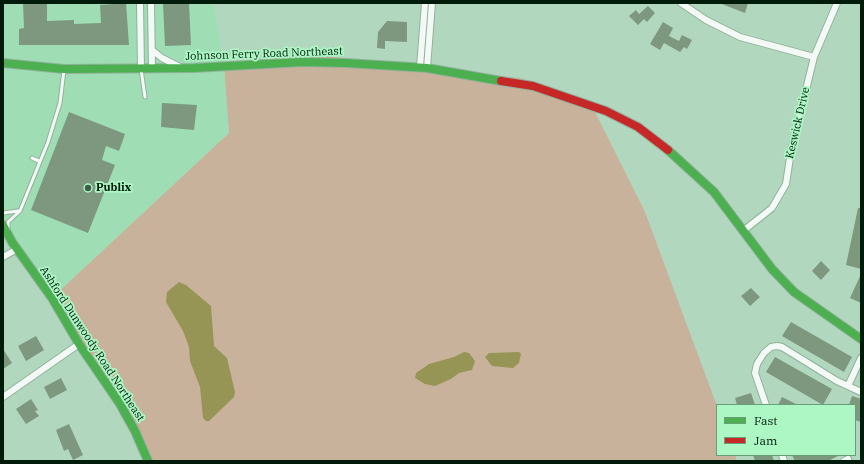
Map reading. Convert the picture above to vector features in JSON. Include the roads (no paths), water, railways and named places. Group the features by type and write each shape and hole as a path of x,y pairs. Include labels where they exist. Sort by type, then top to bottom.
{"main road":[{"name":"Johnson Ferry Road Northeast","path":"3,63 64,69 182,68 303,62 423,68 533,86 591,104 638,127 672,153 714,192 772,269 794,292 861,339"},
{"name":"Ashford Dunwoody Road Northeast","path":"5,231 52,298 79,344 120,404 135,431 148,461"}],"street":[{"path":"140,3 140,69"},
{"path":"150,3 152,68"},
{"path":"423,68 424,3"},
{"path":"423,68 432,3"},
{"path":"681,3 706,20 740,37 814,57"},
{"name":"Keswick Drive","path":"743,231 772,208 786,184 791,151 814,57 837,3"},
{"path":"152,50 162,58 182,68"},
{"path":"3,258 17,249"},
{"path":"3,397 79,344"},
{"path":"766,404 755,373 757,364 764,353 771,347 782,347 848,386 861,392"},
{"path":"848,386 861,358"}],"lane":[{"path":"5,231 8,222 20,211 48,142 60,103 64,69"},
{"path":"140,69 145,97"},
{"path":"32,158 39,161"},
{"path":"3,213 20,211"}],"place":[{"name":"Publix","path":"88,188"}]}
